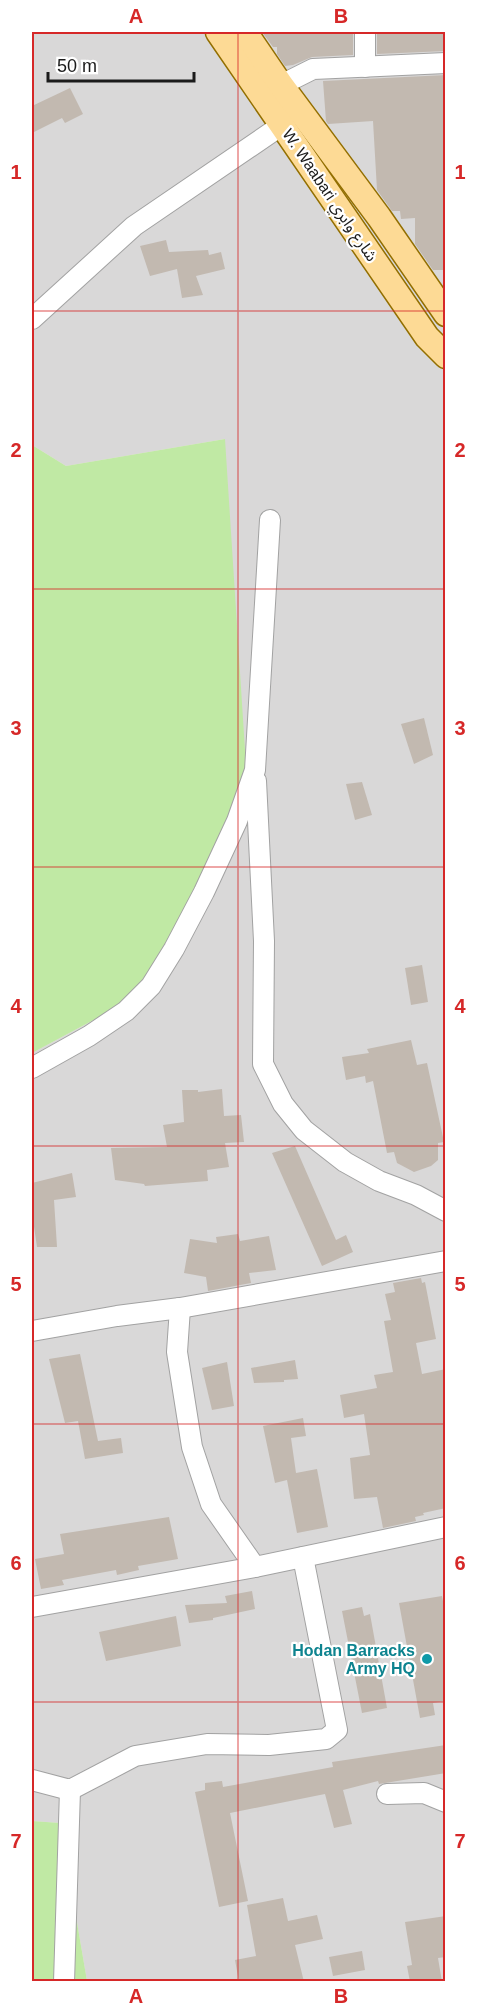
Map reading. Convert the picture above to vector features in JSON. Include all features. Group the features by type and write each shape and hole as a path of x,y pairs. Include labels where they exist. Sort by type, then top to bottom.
{"main road":[{"name":"W. Waabari شارع وابري","path":"218,32 427,337 446,356"},
{"name":"W. Waabari شارع وابري","path":"245,32 446,314"}],"street":[{"path":"365,32 365,67"},
{"path":"281,85 313,69 446,63"},
{"path":"32,319 134,226 282,125"},
{"path":"270,520 255,770 264,941 263,1064 283,1104 304,1130 345,1162 379,1181 416,1195 446,1211"},
{"path":"32,1068 89,1036 126,1011 151,986 174,949 204,892 237,821 255,770"},
{"path":"32,1331 180,1308 446,1261"},
{"path":"180,1308 177,1352 192,1447 211,1504 255,1567"},
{"path":"32,1604 255,1567 446,1527"},
{"path":"32,1780 70,1790 135,1756 207,1744 269,1745 326,1739 338,1730 303,1557"},
{"path":"64,1982 70,1790"},
{"path":"387,1794 424,1793 446,1802"}],"shaded area":[{"path":"32,32 445,32 445,1981 87,1981 60,1823 32,1821 32,1053 142,994 225,439 66,466 32,445"}],"green space":[{"path":"225,439 247,781 142,994 32,1053 32,445 66,466"},
{"path":"32,1821 60,1823 87,1981 32,1981"}],"building":[{"path":"262,32 353,32 353,55 312,57 285,66 277,54 277,47 273,47"},
{"path":"377,32 446,32 446,51 377,54"},
{"path":"446,75 446,270 433,270 415,244 415,218 401,219 400,211 392,211 377,190 373,121 328,124 323,81"},
{"path":"70,88 83,114 65,123 62,118 32,133 32,106"},
{"path":"166,240 169,252 208,250 209,255 221,252 225,269 196,276 203,295 182,298 177,269 150,276 140,246"},
{"path":"424,718 433,755 414,764 401,724"},
{"path":"362,782 372,815 355,820 346,784"},
{"path":"422,965 428,1002 411,1005 405,968"},
{"path":"411,1040 417,1065 427,1063 444,1142 438,1143 438,1160 431,1166 414,1172 397,1163 394,1152 387,1153 373,1081 366,1083 365,1076 346,1080 342,1057 369,1053 367,1049"},
{"path":"222,1089 224,1116 241,1115 244,1142 225,1143 229,1167 207,1170 208,1181 145,1186 115,1180 111,1148 167,1147 163,1125 184,1122 182,1090 198,1090 198,1092"},
{"path":"295,1146 336,1240 346,1235 353,1252 322,1266 272,1153"},
{"path":"72,1173 76,1197 54,1200 57,1247 37,1247 32,1213 32,1183"},
{"path":"238,1234 240,1241 269,1236 276,1270 249,1273 251,1283 208,1291 206,1277 184,1273 190,1239 217,1243 216,1237"},
{"path":"421,1278 422,1283 425,1282 436,1339 416,1343 422,1374 446,1369 446,1508 423,1513 424,1515 415,1517 416,1521 383,1528 377,1497 354,1499 350,1458 370,1455 364,1414 344,1418 340,1395 377,1388 374,1375 393,1372 384,1321 391,1320 385,1294 395,1292 393,1283"},
{"path":"80,1354 98,1441 121,1438 123,1453 85,1459 78,1421 65,1423 49,1359"},
{"path":"295,1360 298,1379 254,1383 251,1368"},
{"path":"227,1362 234,1406 212,1410 202,1368"},
{"path":"303,1418 306,1436 291,1438 296,1473 317,1469 328,1527 297,1533 287,1480 275,1483 263,1426"},
{"path":"169,1517 178,1559 138,1566 139,1570 117,1575 116,1570 62,1580 64,1585 41,1589 35,1559 64,1554 60,1534"},
{"path":"252,1591 255,1609 213,1618 213,1620 189,1623 185,1605 227,1603 225,1596"},
{"name":"Hodan Barracks Army HQ","path":"442,1596 446,1617 446,1701 433,1703 435,1715 420,1718 399,1603"},
{"path":"362,1607 364,1616 370,1614 387,1708 362,1713 342,1611"},
{"path":"176,1616 181,1646 106,1661 99,1632"},
{"path":"446,1745 446,1773 379,1784 378,1781 343,1790 352,1824 334,1828 325,1794 230,1813 248,1901 219,1907 195,1792 205,1790 205,1783 222,1781 223,1787 333,1767 332,1762"},
{"path":"283,1898 288,1921 317,1915 323,1939 295,1945 304,1982 239,1982 235,1960 256,1956 247,1905"},
{"path":"446,1916 446,1957 438,1958 442,1982 410,1982 407,1966 412,1965 405,1922"},
{"path":"362,1951 365,1970 333,1976 329,1957"}],"place":[{"name":"Hodan Barracks Army HQ","path":"427,1659"}]}
